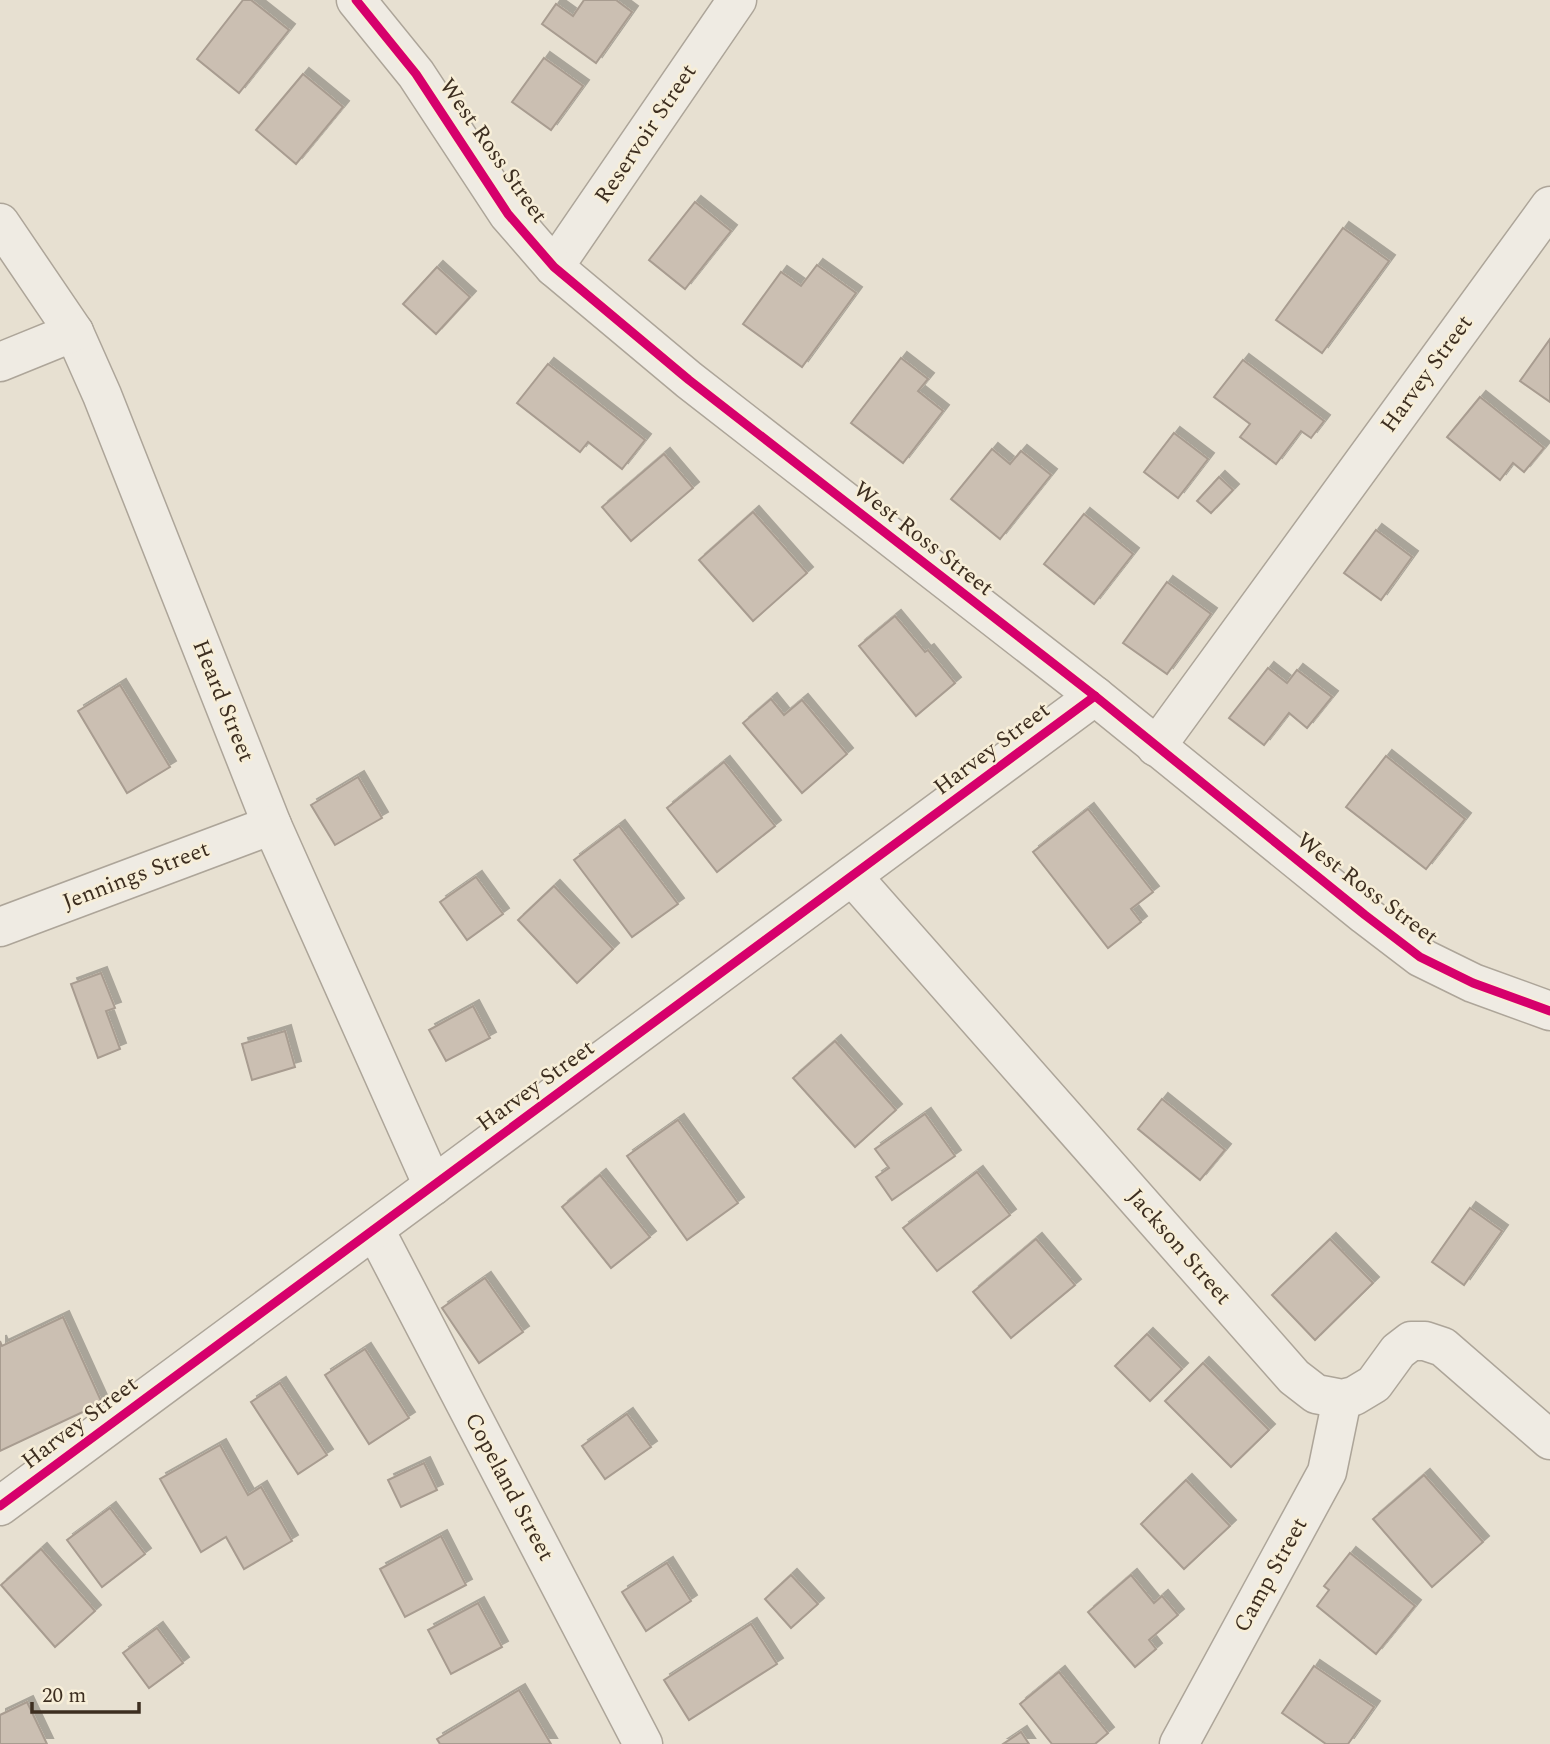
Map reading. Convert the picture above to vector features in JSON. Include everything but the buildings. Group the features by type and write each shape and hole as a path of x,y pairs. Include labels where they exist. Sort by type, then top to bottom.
{"street":[{"name":"West Ross Street","path":"356,0 416,74 508,214 554,267 689,380 1095,696 1420,957 1474,983 1550,1011"},
{"name":"Reservoir Street","path":"554,267 737,0"},
{"name":"Harvey Street","path":"1156,747 1550,206"},
{"name":"Heard Street","path":"0,223 74,332 107,407 272,825 433,1186"},
{"path":"0,362 74,332"},
{"name":"Harvey Street","path":"0,1506 1095,696"},
{"name":"Jennings Street","path":"0,928 272,825"},
{"name":"Jackson Street","path":"852,876 1294,1377 1316,1394 1342,1399"},
{"name":"Copeland Street","path":"374,1230 643,1744"},
{"path":"1342,1399 1354,1396 1374,1384 1398,1351 1411,1341 1425,1341 1443,1348 1550,1440"},
{"name":"Camp Street","path":"1178,1744 1327,1472 1342,1399"}],"cycle path":[{"path":"356,0 416,74 508,214 554,267 689,380 1095,696 1420,957 1473,983 1550,1011"},
{"path":"0,1506 1095,696"}]}
